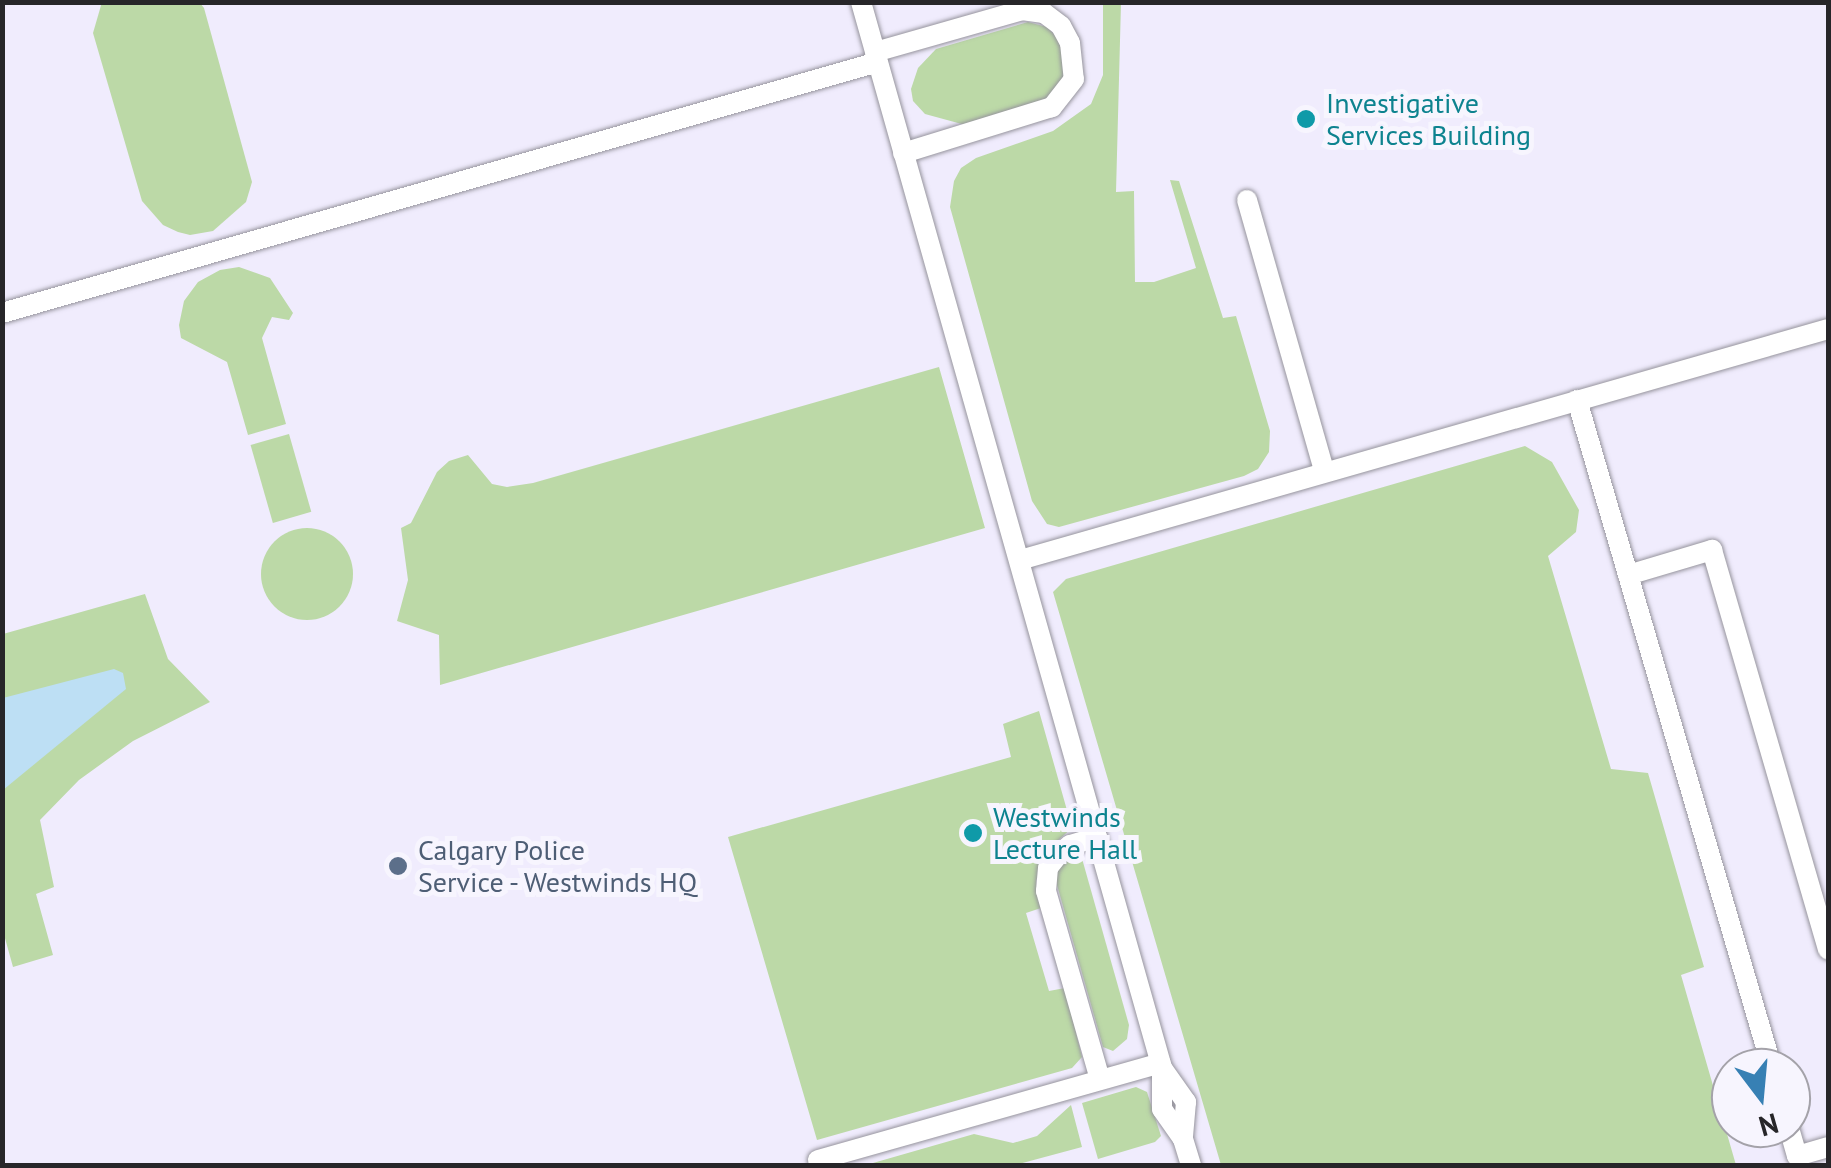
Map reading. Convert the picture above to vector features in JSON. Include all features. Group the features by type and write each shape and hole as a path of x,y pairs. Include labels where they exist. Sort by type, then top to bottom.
{"lane":[{"path":"861,2 1162,1065 1162,1109 1182,1139 1190,1166"},
{"path":"2,314 876,57 958,27 1022,10 1044,13 1060,26 1070,43 1074,79 1063,98 1040,112 904,153"},
{"path":"1247,200 1324,471"},
{"path":"1020,560 1828,329"},
{"path":"1577,400 1766,1048"},
{"path":"1628,575 1712,550 1828,948"},
{"path":"1097,837 1070,845 1058,855 1048,868 1046,891 1100,1080"},
{"path":"818,1160 1162,1065"},
{"path":"1795,1148 1797,1156 1828,1147"}],"shaded area":[{"path":"2,3 1828,3 1828,1165 3,1165"}],"green space":[{"path":"102,2 200,3 204,8 252,182 246,202 213,231 190,235 178,232 163,225 142,201 93,33"},
{"path":"1103,3 1121,3 1116,192 1134,191 1135,282 1154,282 1196,268 1170,180 1179,181 1223,318 1236,316 1270,431 1269,452 1258,469 1244,476 1059,527 1047,524 1032,501 950,207 954,181 961,168 976,158 1053,131 1091,104 1103,75"},
{"path":"1028,22 1047,27 1061,42 1064,84 1051,98 969,126 925,114 913,101 911,89 918,68 936,49"},
{"path":"239,267 270,278 293,313 289,320 272,317 262,338 286,424 248,435 227,362 181,338 179,325 184,301 198,282 220,270"},
{"path":"939,367 985,528 440,685 439,635 397,621 408,580 401,528 411,523 437,472 449,461 468,455 492,484 507,487 533,483"},
{"path":"289,434 311,512 273,523 251,445"},
{"path":"1525,446 1552,462 1579,510 1576,532 1548,556 1611,769 1648,773 1704,967 1681,975 1711,1079 1711,1148 1731,1148 1736,1165 1221,1165 1053,592 1066,579"},
{"path":"307,528 324,532 339,542 349,557 353,574 349,591 339,606 324,616 307,620 290,616 275,606 265,591 261,574 265,557 275,542 290,532"},
{"path":"145,594 168,659 210,702 133,741 79,780 40,820 54,887 36,894 53,955 13,967 3,931 3,634"},
{"path":"1039,711 1072,828 1047,850 1036,881 1041,908 1026,913 1049,991 1065,988 1082,1057 1072,1068 817,1140 728,837 1011,757 1003,724"},
{"path":"1075,853 1081,855 1129,1025 1127,1039 1113,1051 1103,1047 1057,885 1057,870"},
{"path":"1136,1087 1147,1092 1161,1136 1155,1142 1098,1159 1082,1103"},
{"path":"1071,1105 1082,1147 1015,1165 866,1165 974,1134 1013,1143 1037,1136"}],"water":[{"path":"114,669 123,673 126,689 3,790 3,698"}],"place":[{"name":"Investigative Services Building","path":"1306,119"},
{"name":"Westwinds Lecture Hall","path":"973,833"},
{"name":"Calgary Police Service - Westwinds HQ","path":"398,866"}]}
